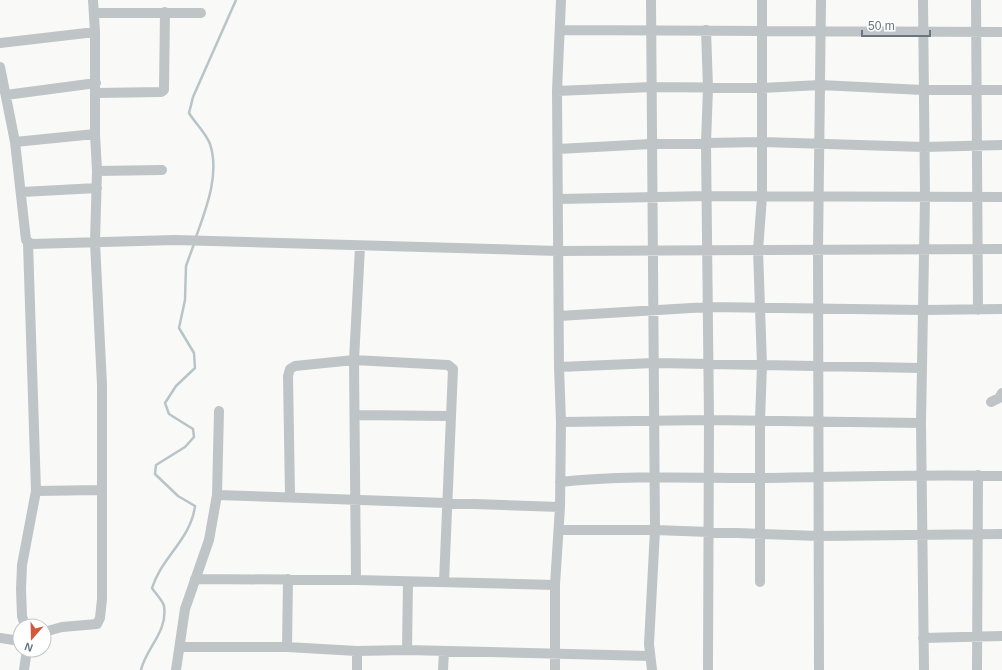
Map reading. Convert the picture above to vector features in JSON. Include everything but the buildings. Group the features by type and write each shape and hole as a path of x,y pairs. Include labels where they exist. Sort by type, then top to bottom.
{"street":[{"path":"52,630 62,627 95,625 100,618 102,599 102,385 96,242 96,88 95,13 93,0"},
{"path":"555,670 555,585 560,507 561,422 559,367 559,198 557,91 561,0"},
{"path":"651,0 651,144 654,250 653,421 655,476 655,530 649,644 652,670"},
{"path":"760,582 760,421 762,365 758,250 762,197 762,0"},
{"path":"819,670 819,422 817,367 819,308 818,250 821,0"},
{"path":"923,0 922,31 925,197 921,423 921,535 924,670"},
{"path":"976,0 978,89 976,197 979,249 978,310"},
{"path":"6,95 96,88 161,92 164,90 165,12"},
{"path":"95,13 201,13"},
{"path":"560,30 1002,32"},
{"path":"706,30 708,88 706,143 709,420 708,670"},
{"path":"0,43 95,32"},
{"path":"0,67 15,142 28,243 36,491 22,565 22,618"},
{"path":"557,91 652,86 708,88 820,86 923,90 1002,90"},
{"path":"15,142 95,134"},
{"path":"558,150 651,144 762,142 924,147 1002,145"},
{"path":"97,171 162,170"},
{"path":"22,192 97,188"},
{"path":"559,198 707,196 1002,197"},
{"path":"28,243 175,240 360,247 558,251 707,249 924,251 1002,249"},
{"path":"356,580 354,360 360,247"},
{"path":"559,316 708,307 923,310 1002,309"},
{"path":"290,496 288,376 290,369 294,366 354,360 448,365 453,369 444,582"},
{"path":"559,367 654,363 922,368"},
{"path":"991,402 999,398 1002,393"},
{"path":"176,670 181,647 186,609 209,540 217,495 219,411"},
{"path":"355,415 450,416"},
{"path":"561,422 709,420 921,423"},
{"path":"977,670 978,475"},
{"path":"560,482 605,477 655,476 761,478 1002,476"},
{"path":"36,491 101,490"},
{"path":"217,495 355,498 560,507"},
{"path":"559,530 655,530 819,536 1002,534"},
{"path":"195,579 356,580 555,585"},
{"path":"287,647 288,579"},
{"path":"406,650 408,582"},
{"path":"923,638 976,638 1002,636"},
{"path":"0,638 12,640"},
{"path":"181,647 287,647 357,651 406,650 555,655 650,656"},
{"path":"357,651 357,670"},
{"path":"443,670 444,651"},
{"path":"24,670 26,658"}],"waterway":[{"path":"196,237 204,215 213,179 213,155 208,140 189,113 193,97 236,0"},
{"path":"141,670 147,654 163,624 164,606 161,599 152,588 162,567 188,529 195,506 178,496 155,474 156,465 185,447 194,437 193,429 169,414 165,403 176,386 195,368 194,353 179,328 185,300 186,266 194,244"}]}
